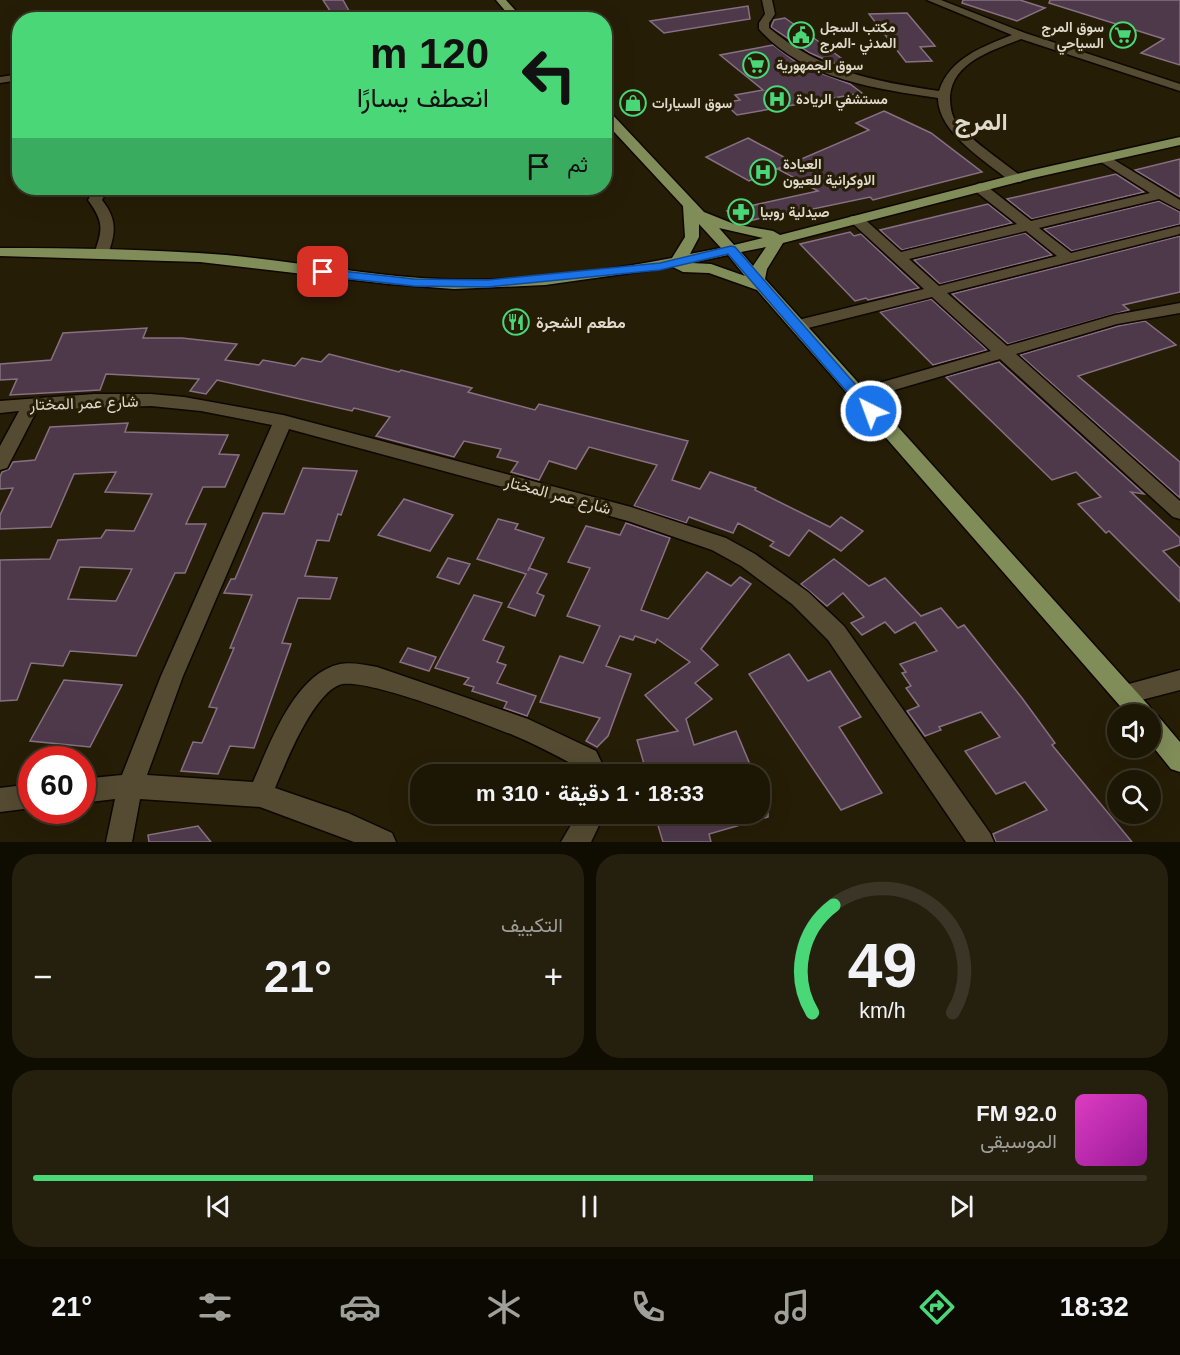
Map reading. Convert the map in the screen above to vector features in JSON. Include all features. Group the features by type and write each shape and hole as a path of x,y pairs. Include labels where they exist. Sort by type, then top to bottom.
{"main road":[{"path":"501,0 512,12"},
{"path":"612,122 731,250 857,395 1134,704"},
{"path":"0,252 229,260 351,276 445,284 535,280 676,263 785,238 979,187 1180,141"},
{"path":"689,204 717,224 736,230 785,238"},
{"path":"676,263 687,249 694,230 689,204"},
{"path":"761,284 759,269 785,238"},
{"path":"660,266 711,269 761,284"},
{"path":"1161,738 1180,761"}],"street":[{"path":"767,0 770,14 764,23 764,29 813,66 848,78 943,95"},
{"path":"932,0 1021,35 1180,88"},
{"path":"1016,179 953,127 945,116 943,95 955,71 965,61 1021,35"},
{"path":"1153,78 1180,82"},
{"path":"1106,159 1180,206"},
{"path":"979,187 1069,258"},
{"path":"897,257 1162,194"},
{"path":"97,195 95,200 107,214 109,231 101,254"},
{"path":"856,219 1180,512"},
{"path":"796,326 1180,230"},
{"path":"857,395 1115,320 1180,308"},
{"name":"شارع عمر المختار","path":"0,407 114,399 154,400 206,406 283,421 631,514 719,544 748,560 800,598 836,633 981,842"},
{"path":"0,463 31,405"},
{"path":"119,842 130,786 172,676 283,421"},
{"path":"260,795 281,747 318,687 328,678 349,673 377,677 520,727 587,759 590,764"},
{"path":"1126,694 1180,680"},
{"path":"96,790 130,786 260,795 348,826 383,842"},
{"path":"0,800 18,798"},
{"path":"574,842 582,834 587,824"}],"building":[{"path":"323,0 343,0 350,12 331,12"},
{"path":"963,0 1020,0 1045,8 1017,21 962,3"},
{"path":"1050,0 1180,0 1180,65 1141,53 1164,39 1049,3"},
{"path":"748,6 750,19 664,33 650,21"},
{"path":"907,13 935,46 920,47 932,61 906,62 869,14"},
{"path":"785,18 856,69 850,70 810,53 771,27 774,20"},
{"path":"773,45 796,62 850,84 862,93 737,115 724,103 740,100 735,95 763,90 720,55"},
{"path":"884,111 931,133 982,172 873,200 870,197 789,214 786,212 741,223 727,211 818,191 778,169 869,130 856,123"},
{"path":"748,138 793,162 749,181 706,157"},
{"path":"1180,159 1180,197 1135,170"},
{"path":"1116,174 1144,192 1032,219 1007,199"},
{"path":"1159,201 1180,212 1180,224 1072,251 1044,229"},
{"path":"988,204 1012,223 902,250 880,230"},
{"path":"850,232 854,236 861,234 919,288 855,301 800,244"},
{"path":"1025,233 1052,255 940,284 914,260"},
{"path":"1180,236 1180,292 1123,305 1129,310 1008,344 952,294"},
{"path":"931,299 987,350 933,365 880,312"},
{"path":"1145,321 1176,345 1078,376 1180,462 1180,498 1020,355 1118,326"},
{"path":"147,328 143,338 182,338 237,344 225,360 259,365 263,360 295,366 302,358 321,362 329,354 472,388 468,392 535,410 539,404 688,441 672,480 700,489 710,472 756,488 755,490 830,527 841,517 863,531 841,551 809,530 789,556 770,546 774,542 738,523 733,533 689,517 686,523 634,506 657,465 589,447 576,469 549,461 539,480 511,472 518,462 497,457 501,449 464,441 454,457 376,436 390,417 354,408 352,411 217,380 206,394 190,391 199,379 106,374 100,390 10,395 17,379 0,380 0,364 51,360 63,333"},
{"path":"999,362 1144,494 1131,492 1180,538 1180,545 1163,551 1180,568 1180,602 1109,531 1106,533 1078,504 1101,497 1076,472 1052,480 946,377"},
{"path":"128,423 125,432 228,435 219,454 239,455 225,487 203,487 186,524 206,524 185,573 175,573 136,656 70,651 63,666 31,663 17,700 0,701 0,560 50,559 58,540 101,538 106,530 134,531 152,494 105,492 116,472 74,474 51,527 0,529 0,515 13,488 0,489 2,472 9,469 13,462 35,460 50,427","holes":["80,567 132,569 116,601 68,599"]},
{"path":"303,468 357,471 329,541 317,540 305,576 337,578 330,599 298,598 282,643 291,644 254,748 230,746 218,774 181,771 193,742 202,743 217,708 209,707 234,648 230,648 252,595 224,593 231,579 235,579 263,513 284,514"},
{"path":"404,499 453,515 430,551 378,535"},
{"path":"498,519 518,524 515,529 544,538 529,568 547,574 537,593 544,596 535,616 508,607 526,574 477,559"},
{"path":"626,523 670,538 641,610 668,619 707,572 731,586 740,577 751,584 701,649 718,665 695,683 712,699 686,719 694,745 736,731 750,764 644,764 637,740 678,731 645,695 690,662 657,639 655,643 635,636 633,640 620,636 606,666 631,674 608,736 597,747 586,741 600,718 540,702 560,656 583,663 600,626 567,616 590,568 568,562 586,526 620,535"},
{"path":"448,558 470,564 459,584 437,577"},
{"path":"834,559 869,586 885,578 921,616 941,608 958,628 964,625 1055,743 1052,745 1107,812 1107,824 1117,824 1132,842 996,842 993,834 1047,810 1025,782 996,794 965,751 1000,737 981,712 939,727 941,730 925,736 907,711 919,706 906,688 911,686 902,673 906,672 900,664 937,651 915,622 895,633 885,622 862,635 851,623 864,617 843,593 827,606 801,584"},
{"path":"474,595 502,603 483,640 504,647 497,662 506,665 497,683 536,696 527,716 504,708 507,702 472,691 474,687 464,684 469,678 435,668"},
{"path":"408,648 436,657 429,671 400,662"},
{"path":"789,654 808,681 830,671 861,717 839,727 882,793 841,810 749,674"},
{"path":"64,680 122,685 91,746 30,741"},
{"path":"658,824 744,824 709,834 711,842 663,842"},
{"path":"198,826 211,842 149,842 148,835"}],"place":[{"name":"مكتب السجل المدني -المرج","path":"801,35"},
{"name":"سوق المرج السياحي","path":"1123,35"},
{"name":"سوق الجمهورية","path":"756,65"},
{"name":"مستشفي الريادة","path":"777,99"},
{"name":"سوق السيارات","path":"633,103"},
{"name":"العيادة الاوكرانية للعيون","path":"763,172"},
{"name":"صيدلية روبيا","path":"741,212"},
{"name":"مطعم الشجرة","path":"516,322"}],"district":[{"name":"المرج","path":"981,121"}],"route":[{"path":"323,272 414,282 488,284 660,266 731,250 871,411"}]}
